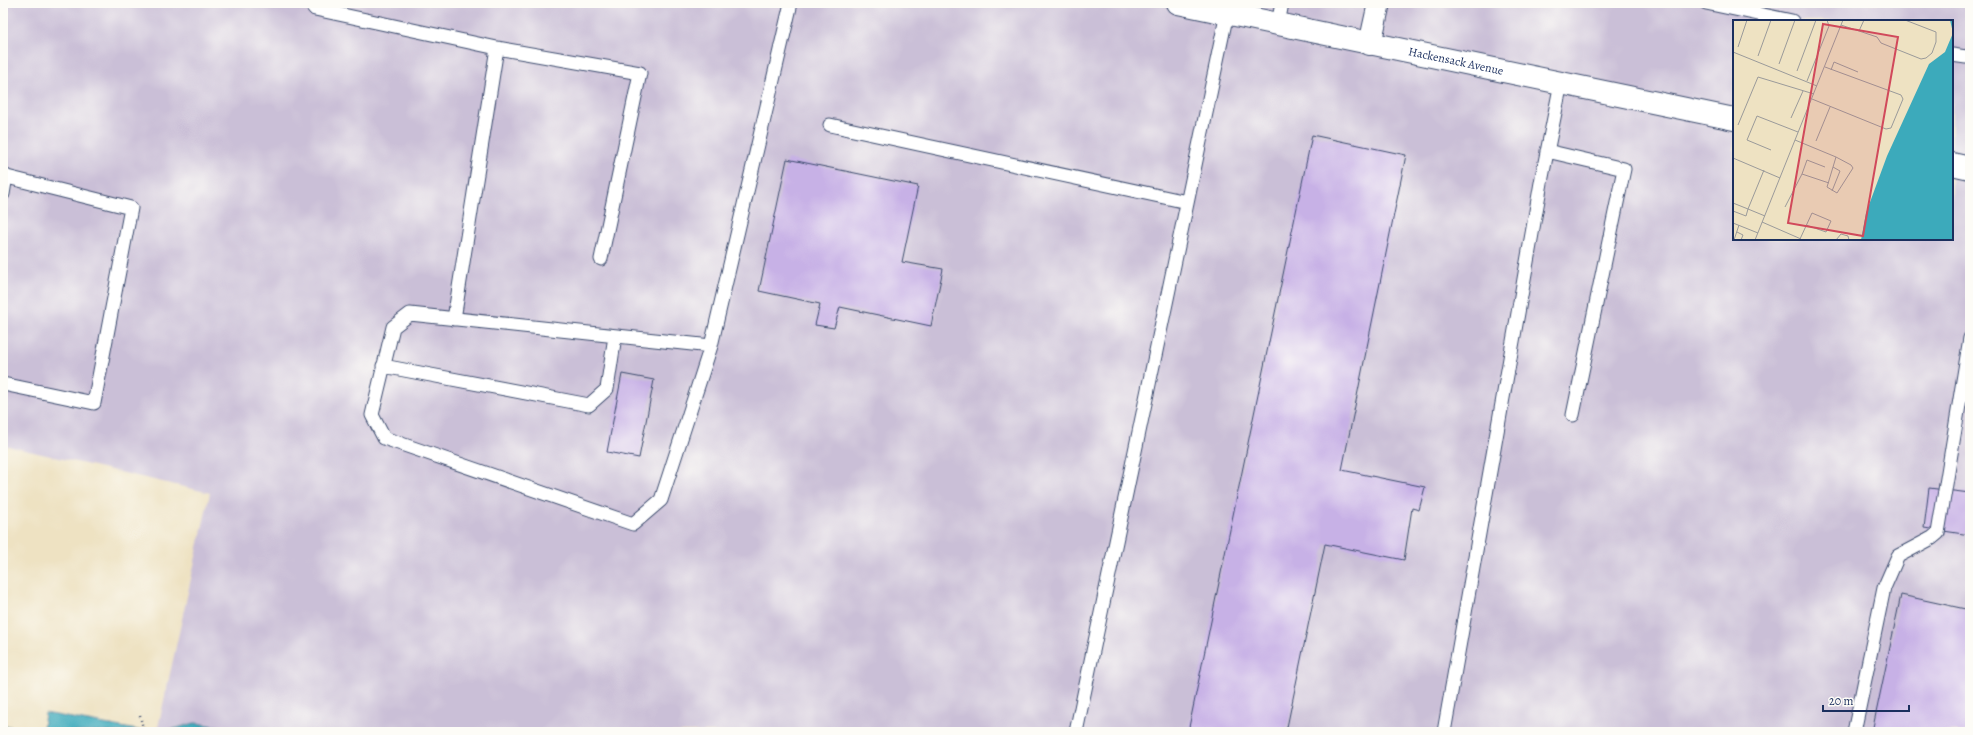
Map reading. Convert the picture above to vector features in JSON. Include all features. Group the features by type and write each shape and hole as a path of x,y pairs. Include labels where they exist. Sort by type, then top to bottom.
{"street":[{"name":"Hackensack Avenue","path":"1178,3 1733,119"},
{"path":"1370,44 1378,3"},
{"path":"1953,164 1970,168"}],"lane":[{"path":"310,3 315,9 497,48 640,73 601,259"},
{"path":"711,346 410,314 393,327 372,415 384,438 633,524 661,500 711,346 791,3"},
{"path":"1278,24 1282,3"},
{"path":"1706,3 1787,20"},
{"path":"1076,732 1227,13"},
{"path":"454,319 497,48"},
{"path":"1953,54 1966,57 1970,55"},
{"path":"1444,732 1547,151 1561,83"},
{"path":"830,125 1187,202"},
{"path":"1547,151 1624,169 1573,415"},
{"path":"3,194 4,176 131,208 94,403 3,384"},
{"path":"383,366 589,405 607,389 615,336"},
{"path":"1854,732 1884,588 1898,556 1932,538 1938,533 1969,354 1970,338"}],"path":[{"path":"140,716 144,732"}],"shaded area":[{"path":"3,3 1970,3 1970,732 257,732 195,723 157,732 210,493 3,445"}],"water":[{"path":"45,713 148,732 3,732 3,726 43,728"},
{"path":"195,723 257,732 162,732"}],"building":[{"path":"1312,135 1406,155 1342,470 1425,487 1419,510 1412,508 1404,560 1325,544 1286,732 1188,732"},
{"path":"787,159 918,186 902,262 943,269 931,326 840,307 834,328 815,325 820,304 759,291"},
{"path":"622,374 654,380 639,458 607,452"},
{"path":"1929,488 1970,493 1970,535 1924,528"},
{"path":"1901,595 1970,610 1970,732 1872,732"}]}
